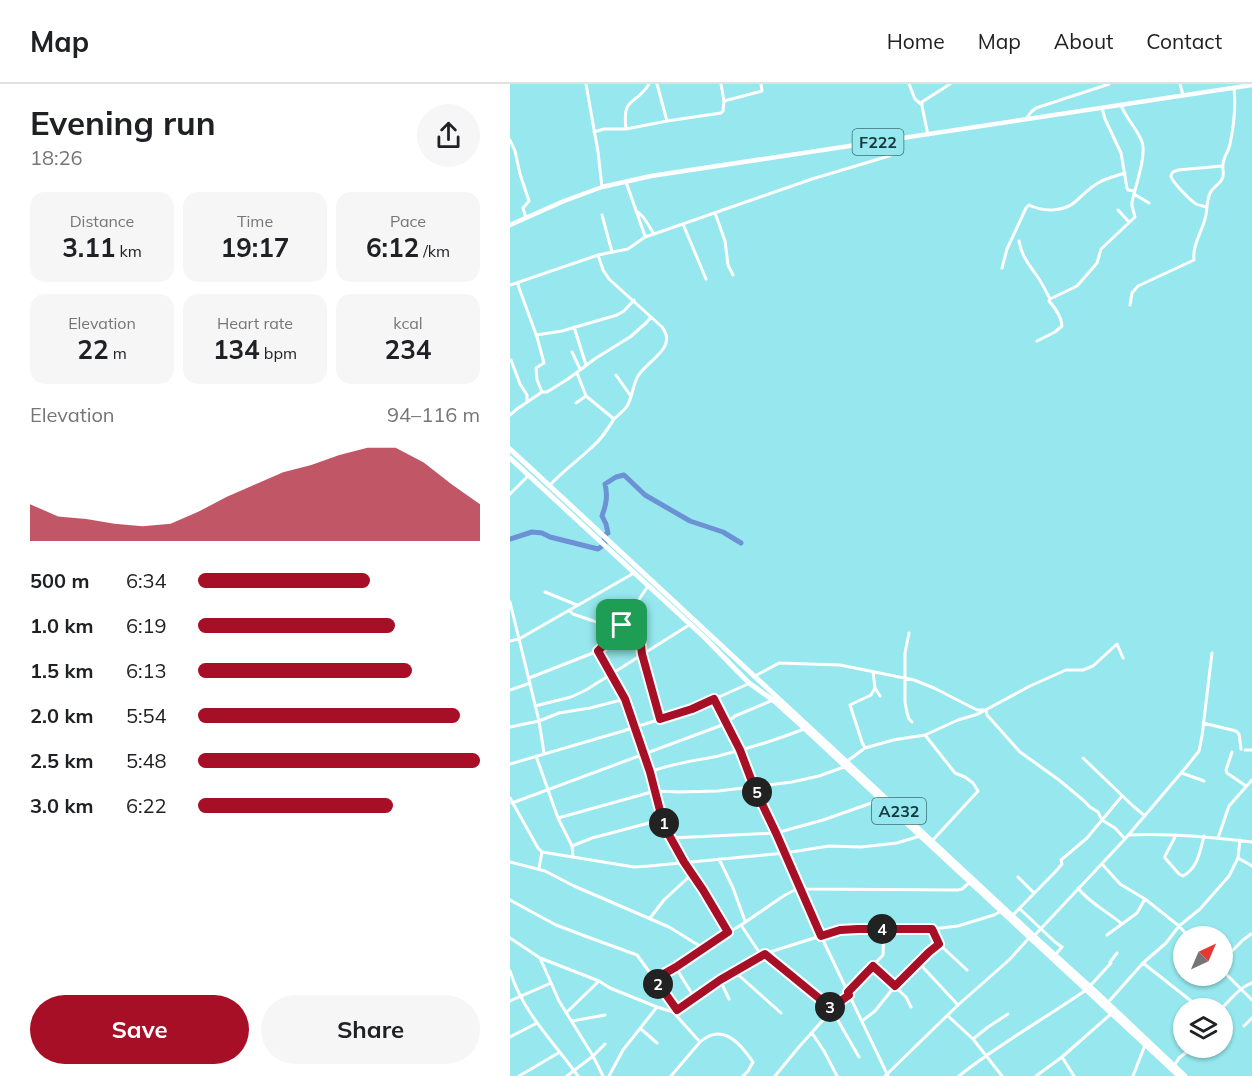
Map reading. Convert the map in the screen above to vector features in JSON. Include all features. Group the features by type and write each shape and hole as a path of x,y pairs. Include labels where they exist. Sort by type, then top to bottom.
{"highway":[{"name":"A232","path":"510,449 529,476 690,625 707,636 749,683 773,700 932,841 1001,911 1106,1002 1174,1072"},
{"name":"A232","path":"510,458 549,486 599,531 707,636 754,676 837,756"},
{"name":"A232","path":"846,764 920,836 1012,916 1031,937 1055,955 1174,1072 1185,1076"}],"main road":[{"name":"F222","path":"510,225 602,187 651,176 1252,85"}],"street":[{"path":"586,84 602,187"},
{"path":"626,129 625,110 649,84"},
{"path":"657,84 667,121"},
{"path":"594,132 721,113 724,101 721,84"},
{"path":"724,101 762,91 761,84"},
{"path":"909,84 915,99 922,105 928,135"},
{"path":"936,84 940,90"},
{"path":"922,105 922,102 950,84"},
{"path":"1026,119 1036,108 1109,84"},
{"path":"1180,84 1183,95"},
{"path":"1222,89 1227,84"},
{"path":"1130,305 1132,292 1138,286 1194,260 1193,256 1211,190 1222,179 1224,171 1222,166 1230,146 1236,106 1234,87"},
{"path":"1050,299 1077,286 1097,263 1101,249 1136,216 1132,206 1144,147 1121,105"},
{"path":"1102,108 1121,153 1127,189 1149,203"},
{"path":"510,285 598,255 628,249 645,237 821,176 896,153 898,139"},
{"path":"510,140 530,201 523,208 526,218"},
{"path":"510,153 515,151"},
{"path":"1206,207 1197,205 1190,199 1175,183 1171,174 1178,170 1222,166"},
{"path":"1002,268 1007,249 1029,205 1050,210 1064,208 1101,181 1125,173"},
{"path":"626,182 645,237"},
{"path":"1118,210 1129,222"},
{"path":"637,211 654,234"},
{"path":"715,213 725,241 728,265 733,275"},
{"path":"602,215 612,252"},
{"path":"683,224 705,279"},
{"path":"1019,241 1021,252 1040,279 1049,301 1061,319 1062,326 1056,332 1036,341"},
{"path":"549,486 592,448 628,405 639,375 660,354 666,340 666,332 609,279 598,255"},
{"path":"518,283 544,363 536,368 537,380 542,392"},
{"path":"536,335 617,315 634,300"},
{"path":"510,415 528,401 542,392 547,392 630,337 651,317"},
{"path":"574,327 586,365"},
{"path":"572,352 586,396 614,420"},
{"path":"512,360 528,401"},
{"path":"616,375 631,395"},
{"path":"576,403 586,396"},
{"path":"510,494 529,476"},
{"path":"510,641 519,639 634,573"},
{"path":"529,678 598,651 622,625 648,586"},
{"path":"545,592 577,605"},
{"path":"510,602 539,721 544,753"},
{"path":"569,610 573,614 617,629"},
{"path":"622,625 639,635 641,639 642,654 660,719"},
{"path":"535,706 571,697 586,690 690,625"},
{"path":"909,633 905,653 905,702 909,719 912,722"},
{"path":"558,818 655,791 718,791 792,782 832,772 865,748 893,740 925,735 986,710 1066,670 1083,670 1093,666 1117,644 1123,658"},
{"path":"598,651 625,699 650,772 664,826 728,932"},
{"path":"714,699 740,750 799,888 886,1075 1041,929 1129,835 1182,772 1198,750 1202,736 1212,653"},
{"path":"754,676 778,663 840,665 914,680 978,712"},
{"path":"873,672 875,688 880,696"},
{"path":"510,764 692,709 749,683"},
{"path":"510,690 530,684"},
{"path":"865,748 850,705 871,695 875,688"},
{"path":"510,727 539,721 559,713 625,699"},
{"path":"773,700 735,716 725,724 511,802 538,848 543,852 634,867 785,853 829,846 861,847 897,843 920,836"},
{"path":"986,710 987,715 1020,752 1098,812 1102,820 1115,828 1125,839"},
{"path":"1203,723 1236,731 1243,749 1252,750"},
{"path":"650,772 695,759 740,750 805,729"},
{"path":"925,735 955,773 973,783 978,791 932,841"},
{"path":"1232,752 1227,773 1246,786"},
{"path":"536,756 558,818 572,846 573,857"},
{"path":"1083,758 1145,816"},
{"path":"1182,772 1204,781"},
{"path":"1218,838 1229,806 1252,780"},
{"path":"1012,916 1062,864 1061,860 1087,837 1122,796"},
{"path":"671,838 776,833 881,800"},
{"path":"572,846 592,838 664,819"},
{"path":"1129,835 1156,834 1252,840"},
{"path":"1176,835 1164,856 1183,876 1198,860 1204,836"},
{"path":"1102,864 1120,884 1145,899 1179,926 1200,909 1229,876 1238,858 1239,840"},
{"path":"538,869 543,852"},
{"path":"1238,858 1252,866"},
{"path":"720,859 745,921"},
{"path":"510,862 545,871 669,927 703,948"},
{"path":"650,918 664,900 692,874"},
{"path":"1018,878 1034,893"},
{"path":"655,979 799,888 958,890 970,882"},
{"path":"1078,888 1089,901 1122,924"},
{"path":"1107,935 1137,913 1145,899"},
{"path":"510,900 556,925 637,955 675,1011 700,1042"},
{"path":"1020,909 1062,947 1055,955"},
{"path":"510,938 540,958 657,1007 675,1011 763,954 840,930 932,929 958,926 1001,911"},
{"path":"741,925 763,954 831,1009 859,1057"},
{"path":"775,1076 831,1009 848,994 883,955 884,929"},
{"path":"932,929 939,944 967,970"},
{"path":"1106,1002 1112,999 1143,963 1173,934"},
{"path":"1233,950 1251,934"},
{"path":"862,1021 875,1011 895,986 939,944"},
{"path":"959,1076 985,1055 1035,1025 1088,988 1117,953"},
{"path":"540,958 566,1013 603,1076"},
{"path":"919,963 958,1005"},
{"path":"1143,963 1187,998"},
{"path":"873,966 895,986 911,1007"},
{"path":"676,967 694,997"},
{"path":"510,971 520,997 578,1076"},
{"path":"734,971 781,1012"},
{"path":"720,980 729,999"},
{"path":"566,1013 599,981"},
{"path":"1233,982 1252,1000"},
{"path":"1231,998 1252,982"},
{"path":"510,1001 551,983"},
{"path":"609,1076 623,1050 657,1007"},
{"path":"1036,1076 1062,1057 1112,1013"},
{"path":"972,1039 1008,1014"},
{"path":"572,1020 605,1015"},
{"path":"948,1016 972,1039 1002,1076"},
{"path":"1244,1026 1252,1018"},
{"path":"510,1037 537,1023"},
{"path":"641,1029 657,1042"},
{"path":"812,1033 837,1076"},
{"path":"671,1076 676,1074 700,1042 705,1038 718,1035 729,1036 735,1040 753,1062 743,1076"},
{"path":"567,1076 605,1044"},
{"path":"1132,1076 1145,1045"},
{"path":"519,1076 560,1052"},
{"path":"1062,1057 1074,1076"},
{"path":"778,1071 782,1076"}],"waterway":[{"path":"510,539 532,532 542,533 598,549 605,544 604,535 608,533 602,516 606,500 605,484 624,475 645,495 690,521 723,532 741,543"}],"route":[{"path":"622,625 640,637 642,654 660,719 714,699 740,750 754,787 821,936 840,930 932,929 939,944 895,986 873,966 848,992 849,995 831,1008 765,954 720,980 677,1010 655,979 728,932 664,826 650,772 625,699 598,651 622,625"}]}
